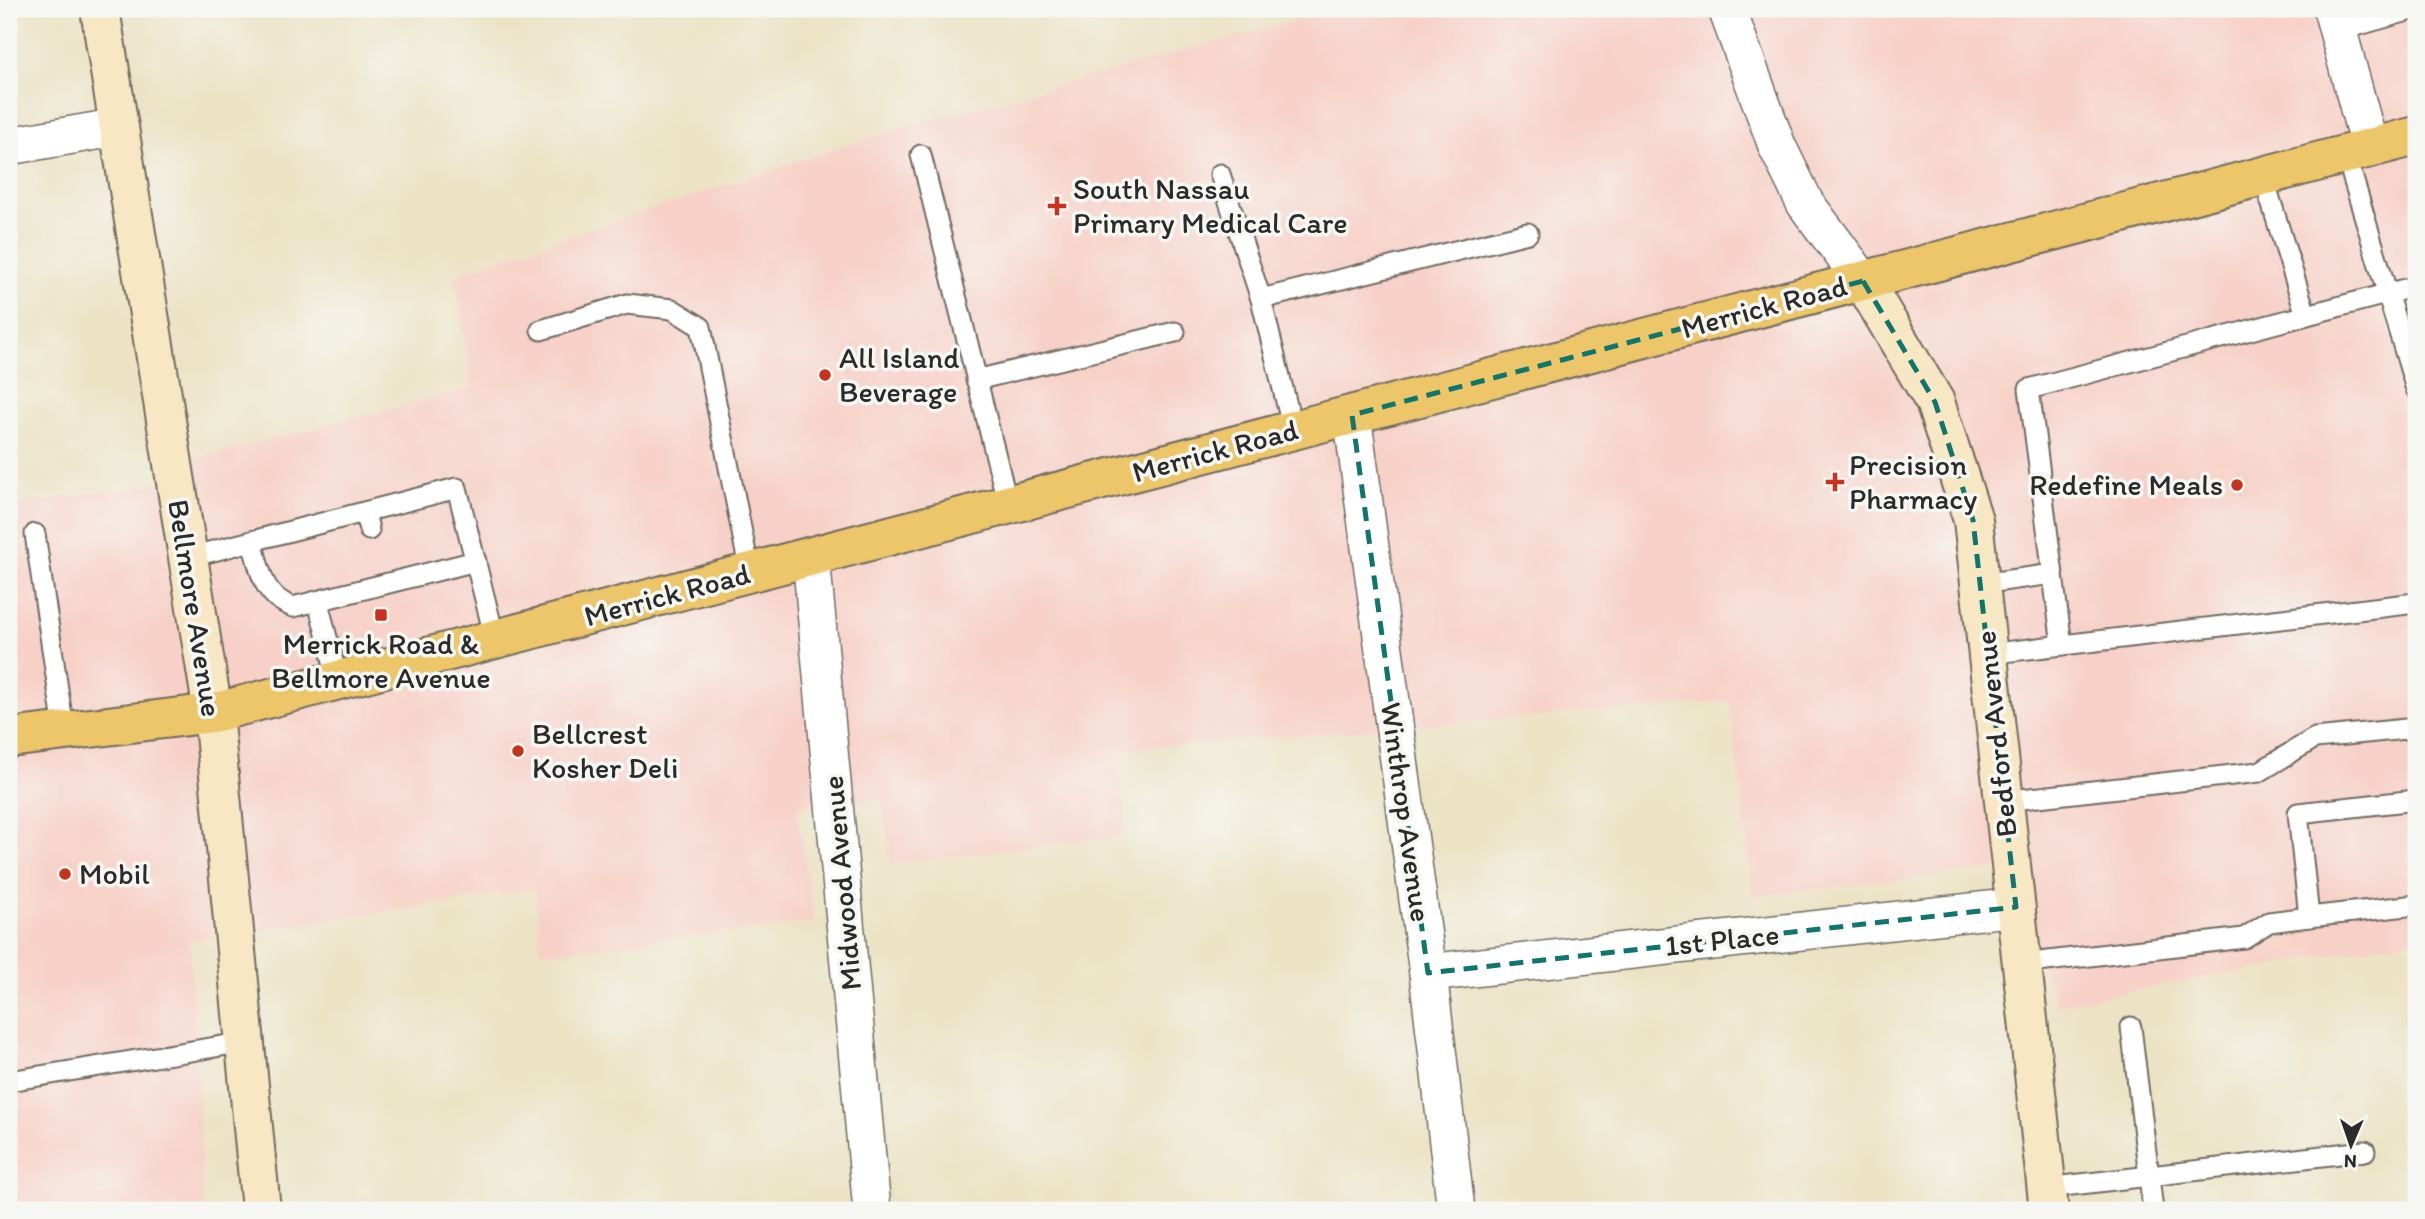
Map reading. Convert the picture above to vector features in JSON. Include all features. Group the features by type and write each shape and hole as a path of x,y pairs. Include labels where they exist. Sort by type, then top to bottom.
{"main road":[{"name":"Merrick Road","path":"9,738 213,713 2416,136"}],"street":[{"name":"Bellmore Avenue","path":"100,9 213,713 261,1210"},
{"path":"1727,9 1777,146 1805,203 1863,281"},
{"path":"2335,20 2358,152"},
{"path":"9,146 118,127"},
{"name":"Bedford Avenue","path":"1863,281 1935,402 1973,520 2048,1199"},
{"name":"Winthrop Avenue","path":"1352,415 1428,973 1456,1210"},
{"name":"Midwood Avenue","path":"811,557 872,1210"},
{"name":"1st Place","path":"1428,973 2015,907"}],"lane":[{"path":"2335,20 2415,9"},
{"path":"2358,152 2388,293 2416,389"},
{"path":"921,155 1008,505"},
{"path":"1220,174 1261,299 1293,430"},
{"path":"2263,176 2306,315"},
{"path":"1261,299 1528,233"},
{"path":"2062,645 2029,390 2416,286"},
{"path":"541,330 627,304 672,309 701,327 750,573"},
{"path":"976,380 1175,332"},
{"path":"186,558 252,541 317,533 367,521 457,488 495,639"},
{"path":"35,534 64,730"},
{"path":"252,541 265,588 279,602 293,607 381,578 476,561"},
{"path":"1980,584 2053,574"},
{"path":"327,595 338,681"},
{"path":"1987,654 2416,603"},
{"path":"2004,801 2259,772 2315,738 2416,728"},
{"path":"2308,917 2298,813 2416,800"},
{"path":"2022,964 2244,938 2269,922 2416,905"},
{"path":"2132,1027 2154,1210"},
{"path":"9,1081 246,1042"},
{"path":"2048,1199 2150,1176 2365,1151"}],"highlighted area":[{"path":"1863,281 1935,402 1973,520 2016,907 1428,973 1352,415"}],"shaded area":[{"path":"1336,9 1717,9 1720,19 1764,9 2416,9 2416,939 2057,1005 2001,868 1753,897 1730,701 1116,750 1127,835 891,864 881,798 797,808 815,923 540,953 535,889 190,941 204,1210 9,1210 9,506 181,479 178,463 471,388 454,274 871,137"}],"place":[{"name":"South Nassau Primary Medical Care","path":"1057,206"},
{"name":"All Island Beverage","path":"825,375"},
{"name":"Precision Pharmacy","path":"1835,482"},
{"name":"Redefine Meals","path":"2237,485"},
{"name":"Merrick Road & Bellmore Avenue","path":"381,615"},
{"name":"Bellcrest Kosher Deli","path":"518,751"},
{"name":"Mobil","path":"65,874"}]}
